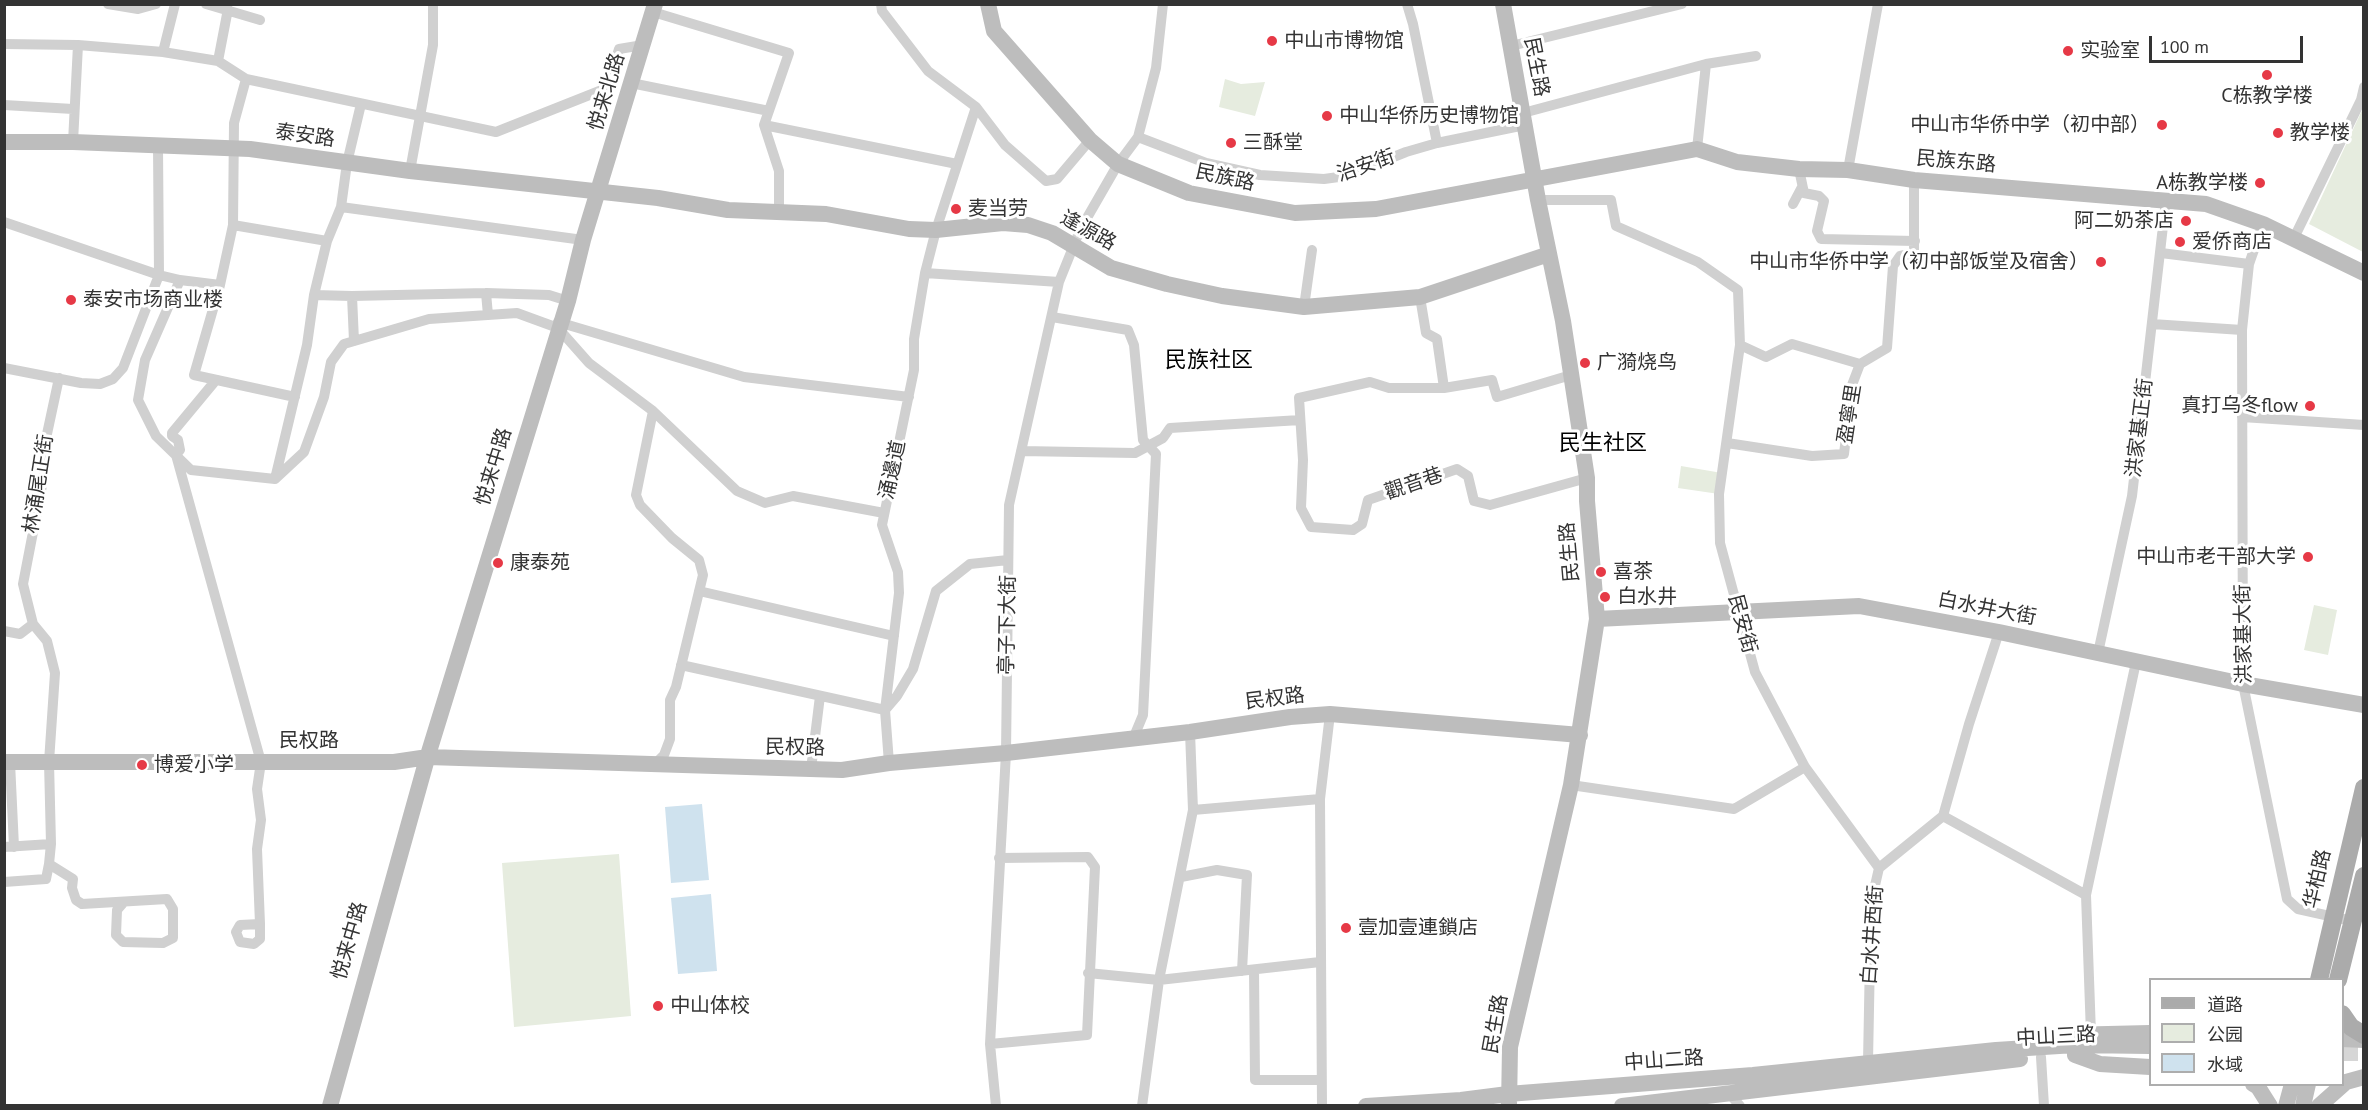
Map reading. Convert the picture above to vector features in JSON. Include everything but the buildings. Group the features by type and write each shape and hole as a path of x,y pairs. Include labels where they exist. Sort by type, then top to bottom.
{"main road":[{"name":"华柏路","path":"2321,973 2364,788"},
{"path":"2338,978 2364,876"},
{"path":"2344,1016 2351,1027 2364,1035"}],"street":[{"path":"108,4 138,7 156,4"},
{"path":"163,52 174,4"},
{"path":"206,4 260,20"},
{"path":"410,171 433,45 433,4"},
{"path":"881,4 882,11 928,71 976,107 1005,146 1046,180 1058,179 1090,140"},
{"name":"民族路","path":"988,4 994,31 1090,140 1118,164 1189,193 1295,213 1376,209 1534,178"},
{"path":"1138,137 1156,68 1163,4"},
{"path":"1407,4 1437,143"},
{"name":"民生路","path":"1503,4 1571,375 1587,478 1597,619 1571,785 1510,1047 1509,1100"},
{"path":"1629,4 1632,16"},
{"path":"1510,45 1682,4"},
{"path":"1848,170 1878,4"},
{"path":"654,8 789,52 764,125 779,171 779,212"},
{"name":"悦来北路","path":"599,192 654,8"},
{"path":"218,61 228,9"},
{"path":"4,44 78,45 163,52 218,61 246,79 496,132 607,88 619,49 643,45"},
{"path":"73,142 78,45"},
{"name":"治安街","path":"1138,137 1206,163 1260,175 1324,179 1346,176 1406,152 1524,119 1641,81 1706,64 1756,56"},
{"path":"1697,148 1706,64"},
{"path":"246,79 234,123 233,225 220,285 194,375 295,397"},
{"path":"631,83 769,111"},
{"path":"2294,238 2362,100 2364,87"},
{"path":"275,479 307,345 314,295 327,241 341,207 347,164 362,104"},
{"path":"4,105 73,110"},
{"name":"涌邊道","path":"889,763 885,710 899,593 898,572 882,525 914,370 914,339 925,273 936,230 976,107"},
{"path":"764,125 957,164"},
{"name":"亭子下大街","path":"996,1106 990,1044 1006,753 1009,504 1059,282 1072,247 1118,164 1138,137"},
{"name":"泰安路","path":"4,142 73,142 250,149 347,164 599,192"},
{"path":"4,368 100,384 113,379 123,368 159,275 158,146"},
{"name":"民族东路","path":"1534,178 1697,148 1737,162 1799,169 1848,170 1914,180 2206,204 2294,238 2364,273"},
{"path":"1799,169 1803,193 1819,196 1824,201 1817,231 1821,239 1915,241 1914,180"},
{"path":"1793,204 1802,187"},
{"name":"逢源路","path":"599,192 658,198 728,210 826,214 909,229 936,230 1003,223 1028,225 1052,233 1072,247 1111,268 1167,284 1222,296 1304,307 1420,297 1549,254"},
{"name":"悦来中路","path":"325,1106 427,757 599,192"},
{"name":"民安街","path":"1538,200 1611,200 1616,226 1698,262 1738,290 1740,345 1719,494 1720,543 1755,672 1805,767 1879,868"},
{"name":"洪家基正街","path":"2098,653 2132,496 2166,200"},
{"path":"341,207 583,240"},
{"path":"4,222 159,275 220,285"},
{"path":"233,225 327,241"},
{"name":"洪家基大街","path":"2263,225 2248,264 2242,330 2243,684 2287,899 2298,909 2352,921"},
{"name":"盈寧里","path":"1727,443 1812,456 1844,454 1852,385 1860,364 1887,348 1893,266 1900,256 1914,254 1915,241"},
{"path":"1304,307 1311,250"},
{"path":"2161,253 2248,264"},
{"path":"925,273 1059,282"},
{"path":"180,280 145,360 138,400 156,436 191,470 275,479 304,452 324,397 331,362 344,344 429,319 518,313 744,377 909,397"},
{"path":"314,295 486,293 549,295 568,300"},
{"path":"486,293 488,315"},
{"path":"352,296 354,341"},
{"path":"1420,297 1426,333 1437,339 1444,388"},
{"path":"1052,317 1128,330 1134,345 1143,440 1156,454 1143,715 1132,739"},
{"path":"559,324 589,363 652,411 736,491 765,503 793,496 884,513"},
{"path":"2152,324 2242,330"},
{"path":"1740,345 1766,357 1792,344 1860,364"},
{"path":"1021,452 1135,453 1163,438 1170,428 1300,420 1299,398 1370,382 1389,388 1444,388 1492,380 1497,397 1571,375"},
{"name":"林涌尾正街","path":"49,864 51,844 49,762 54,673 47,641 33,624 23,584 45,470 40,462 59,378"},
{"path":"176,455 180,450 178,440 172,436 172,433 216,380"},
{"path":"652,411 636,495 640,505 672,538 699,560 703,575 676,687 670,700 670,739 664,755 653,765"},
{"path":"2242,417 2364,425"},
{"name":"觀音巷","path":"1300,420 1303,460 1301,508 1311,527 1353,530 1362,524 1368,500 1457,470 1468,476 1474,501 1490,505 1587,478"},
{"path":"176,455 261,762 257,789 261,820 257,849 260,924 260,939 254,944 240,942 236,932 240,925 260,924"},
{"path":"681,665 885,710 897,696 913,669 936,591 970,564 1008,560"},
{"path":"699,591 894,636"},
{"name":"白水井大街","path":"1597,619 1859,606 1999,632 2243,684 2364,705"},
{"path":"4,631 21,634 33,624"},
{"path":"1999,632 1943,816 2086,895"},
{"path":"2091,1034 2086,895 2136,662"},
{"path":"811,769 820,696"},
{"path":"1322,1106 1320,1080 1320,799 1330,714"},
{"name":"民权路","path":"7,762 394,762 427,757 842,770 889,763 1132,739 1290,717 1330,714 1580,735"},
{"path":"1142,1106 1159,980 1193,810 1190,732"},
{"name":"悦来中路","path":"330,1106 427,757"},
{"path":"7,762 9,847 51,844"},
{"path":"1571,785 1734,808 1805,767"},
{"path":"1193,810 1320,799"},
{"name":"白水井西街","path":"1868,1062 1871,903 1879,868 1943,816"},
{"path":"990,1044 1087,1035 1088,973 1095,867 1088,857 999,858"},
{"path":"4,882 46,879 49,864 73,879 72,888 76,900 82,904 167,899 173,909 173,938 163,943 123,942 116,935 117,910 124,902"},
{"path":"1181,878 1217,870 1247,875 1242,971"},
{"path":"1088,973 1159,980 1320,962"},
{"path":"1254,970 1256,1080 1320,1080"},
{"path":"1996,1050 2030,1037 2149,1033"},
{"path":"2344,1039 2364,1040"},
{"name":"中山三路","path":"1965,1058 1996,1050 2074,1045 2149,1046"},
{"path":"2075,1054 2100,1064 2149,1067"},
{"name":"中山三路","path":"1965,1058 2075,1054 2149,1056"},
{"path":"2041,1057 2044,1106"},
{"name":"中山二路","path":"1366,1106 1461,1100 1509,1100 1753,1076 1868,1062 1965,1058"},
{"name":"中山二路","path":"1622,1106 1735,1099 1965,1058"},
{"path":"2344,1076 2364,1076"},
{"path":"2344,1085 2364,1076"},
{"path":"2256,1086 2270,1106"},
{"path":"2286,1106 2291,1086"},
{"path":"2303,1106 2308,1086"},
{"path":"2319,1106 2342,1086"}],"green space":[{"path":"1225,79 1241,84 1265,82 1255,116 1219,107"},
{"path":"2363,108 2363,252 2309,224"},
{"path":"1681,466 1722,473 1719,494 1678,488"},
{"path":"2314,605 2337,610 2328,655 2304,650"},
{"path":"619,854 631,1016 514,1027 502,863"}],"water":[{"path":"702,804 709,880 671,883 665,807"},
{"path":"711,894 717,971 678,974 671,898"}],"tunnel":[{"path":"2344,1053 2364,1053"}],"place":[{"name":"中山市博物馆","path":"1272,41"},
{"name":"实验室","path":"2068,51"},
{"name":"C栋教学楼","path":"2267,75"},
{"name":"中山华侨历史博物馆","path":"1327,116"},
{"name":"中山市华侨中学（初中部）","path":"2162,125"},
{"name":"教学楼","path":"2278,133"},
{"name":"三酥堂","path":"1231,143"},
{"name":"A栋教学楼","path":"2260,183"},
{"name":"麦当劳","path":"956,209"},
{"name":"阿二奶茶店","path":"2186,221"},
{"name":"爱侨商店","path":"2180,242"},
{"name":"中山市华侨中学（初中部饭堂及宿舍）","path":"2101,262"},
{"name":"泰安市场商业楼","path":"71,300"},
{"name":"广漪烧鸟","path":"1585,363"},
{"name":"真打乌冬flow","path":"2310,406"},
{"name":"中山市老干部大学","path":"2308,557"},
{"name":"康泰苑","path":"498,563"},
{"name":"喜茶","path":"1601,572"},
{"name":"白水井","path":"1605,597"},
{"name":"博爱小学","path":"142,765"},
{"name":"壹加壹連鎖店","path":"1346,928"},
{"name":"中山体校","path":"658,1006"}],"district":[{"name":"民族社区","path":"1209,361"},
{"name":"民生社区","path":"1603,444"}]}
